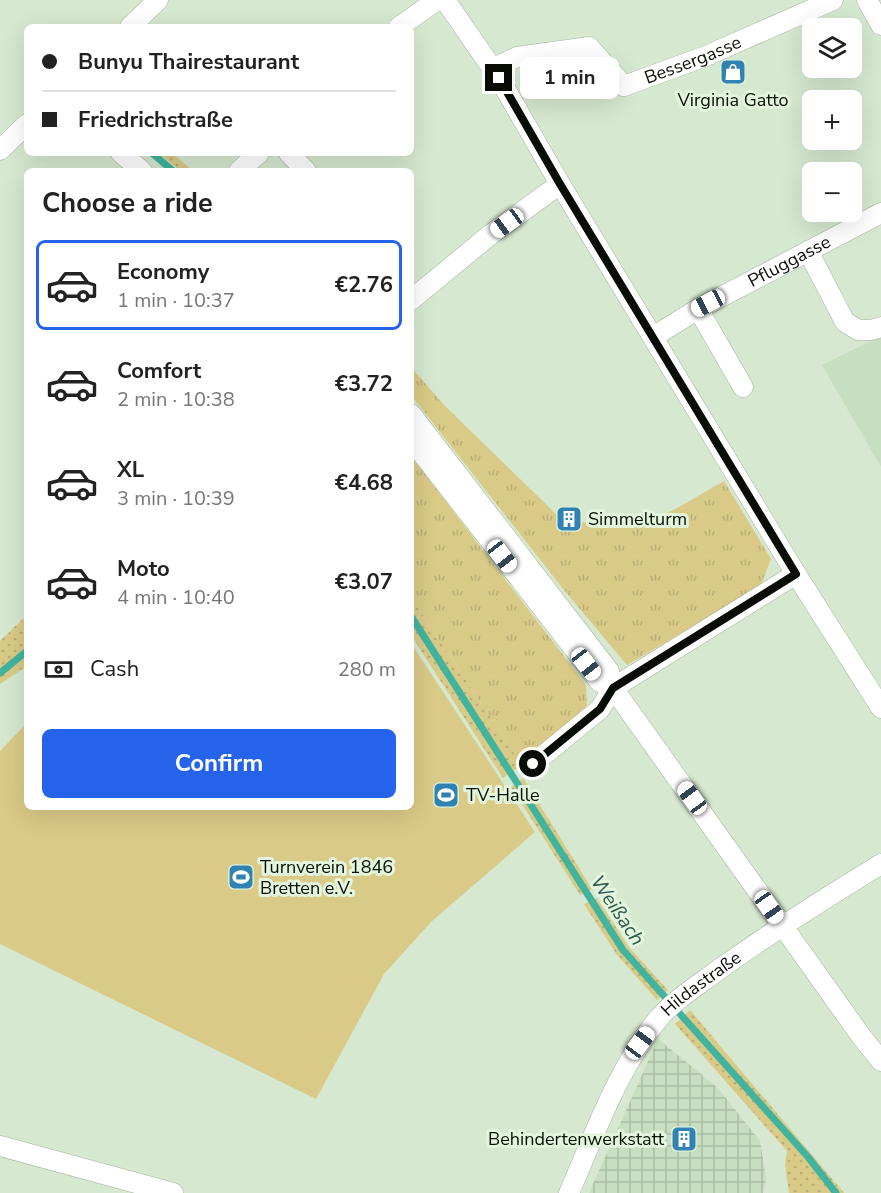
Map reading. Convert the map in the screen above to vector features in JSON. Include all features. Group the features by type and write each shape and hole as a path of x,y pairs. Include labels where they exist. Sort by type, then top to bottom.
{"street":[{"path":"133,24 158,0"},
{"name":"Bessergasse","path":"493,68 517,57 589,47 624,86 706,56 832,0"},
{"path":"867,0 881,25"},
{"path":"405,24 449,2 493,68 560,184 796,574 881,708"},
{"path":"0,150 24,127"},
{"path":"124,156 138,168"},
{"path":"242,168 256,156"},
{"path":"292,156 303,168"},
{"path":"414,297 560,184"},
{"name":"Pfluggasse","path":"653,337 698,309 881,213"},
{"path":"808,251 845,322 858,330 881,327"},
{"path":"698,309 744,387"},
{"path":"414,418 609,670 613,688 861,1036 881,1060"},
{"path":"414,443 600,682 613,688"},
{"path":"533,764 600,709 613,688 796,574"},
{"name":"Hildastraße","path":"569,1193 617,1082 640,1043 659,1018 683,996 782,925 881,864"},
{"path":"0,1146 173,1193"}],"shaded area":[{"path":"881,336 881,467 822,365"},
{"path":"658,1039 718,1088 760,1141 766,1179 763,1193 589,1193"}],"green space":[{"path":"162,156 176,156 190,168 176,168"},
{"path":"414,370 444,405 558,516 559,523 565,528 573,528 579,522 617,524 651,519 673,510 724,481 771,559 760,587 627,665 564,590 414,399"},
{"path":"414,460 586,685 587,710 522,765 414,602"},
{"path":"414,602 522,765 503,778 414,640"},
{"path":"24,618 24,668 0,684 0,641"},
{"name":"Turnverein 1846 Bretten e.V.","path":"414,648 535,832 431,922 384,974 316,1099 0,944 0,751 24,726 24,810 414,810"},
{"path":"523,778 592,889 580,895 511,787"},
{"path":"597,898 628,946 668,990 657,1000 617,955 584,904"},
{"path":"690,1010 844,1193 789,1193 785,1164 787,1151 675,1024"}],"waterway":[{"path":"156,156 170,168"},
{"name":"Weißach","path":"414,621 623,950 808,1157 836,1193"},
{"path":"0,673 24,653"}],"place":[{"name":"Virginia Gatto","path":"733,72"},
{"name":"Simmelturm","path":"569,519"},
{"name":"TV-Halle","path":"446,795"},
{"name":"Turnverein 1846 Bretten e.V.","path":"241,877"},
{"name":"Behindertenwerkstatt","path":"684,1139"}],"route":[{"path":"499,78 560,184 796,574 613,688 600,709 533,764"}]}
